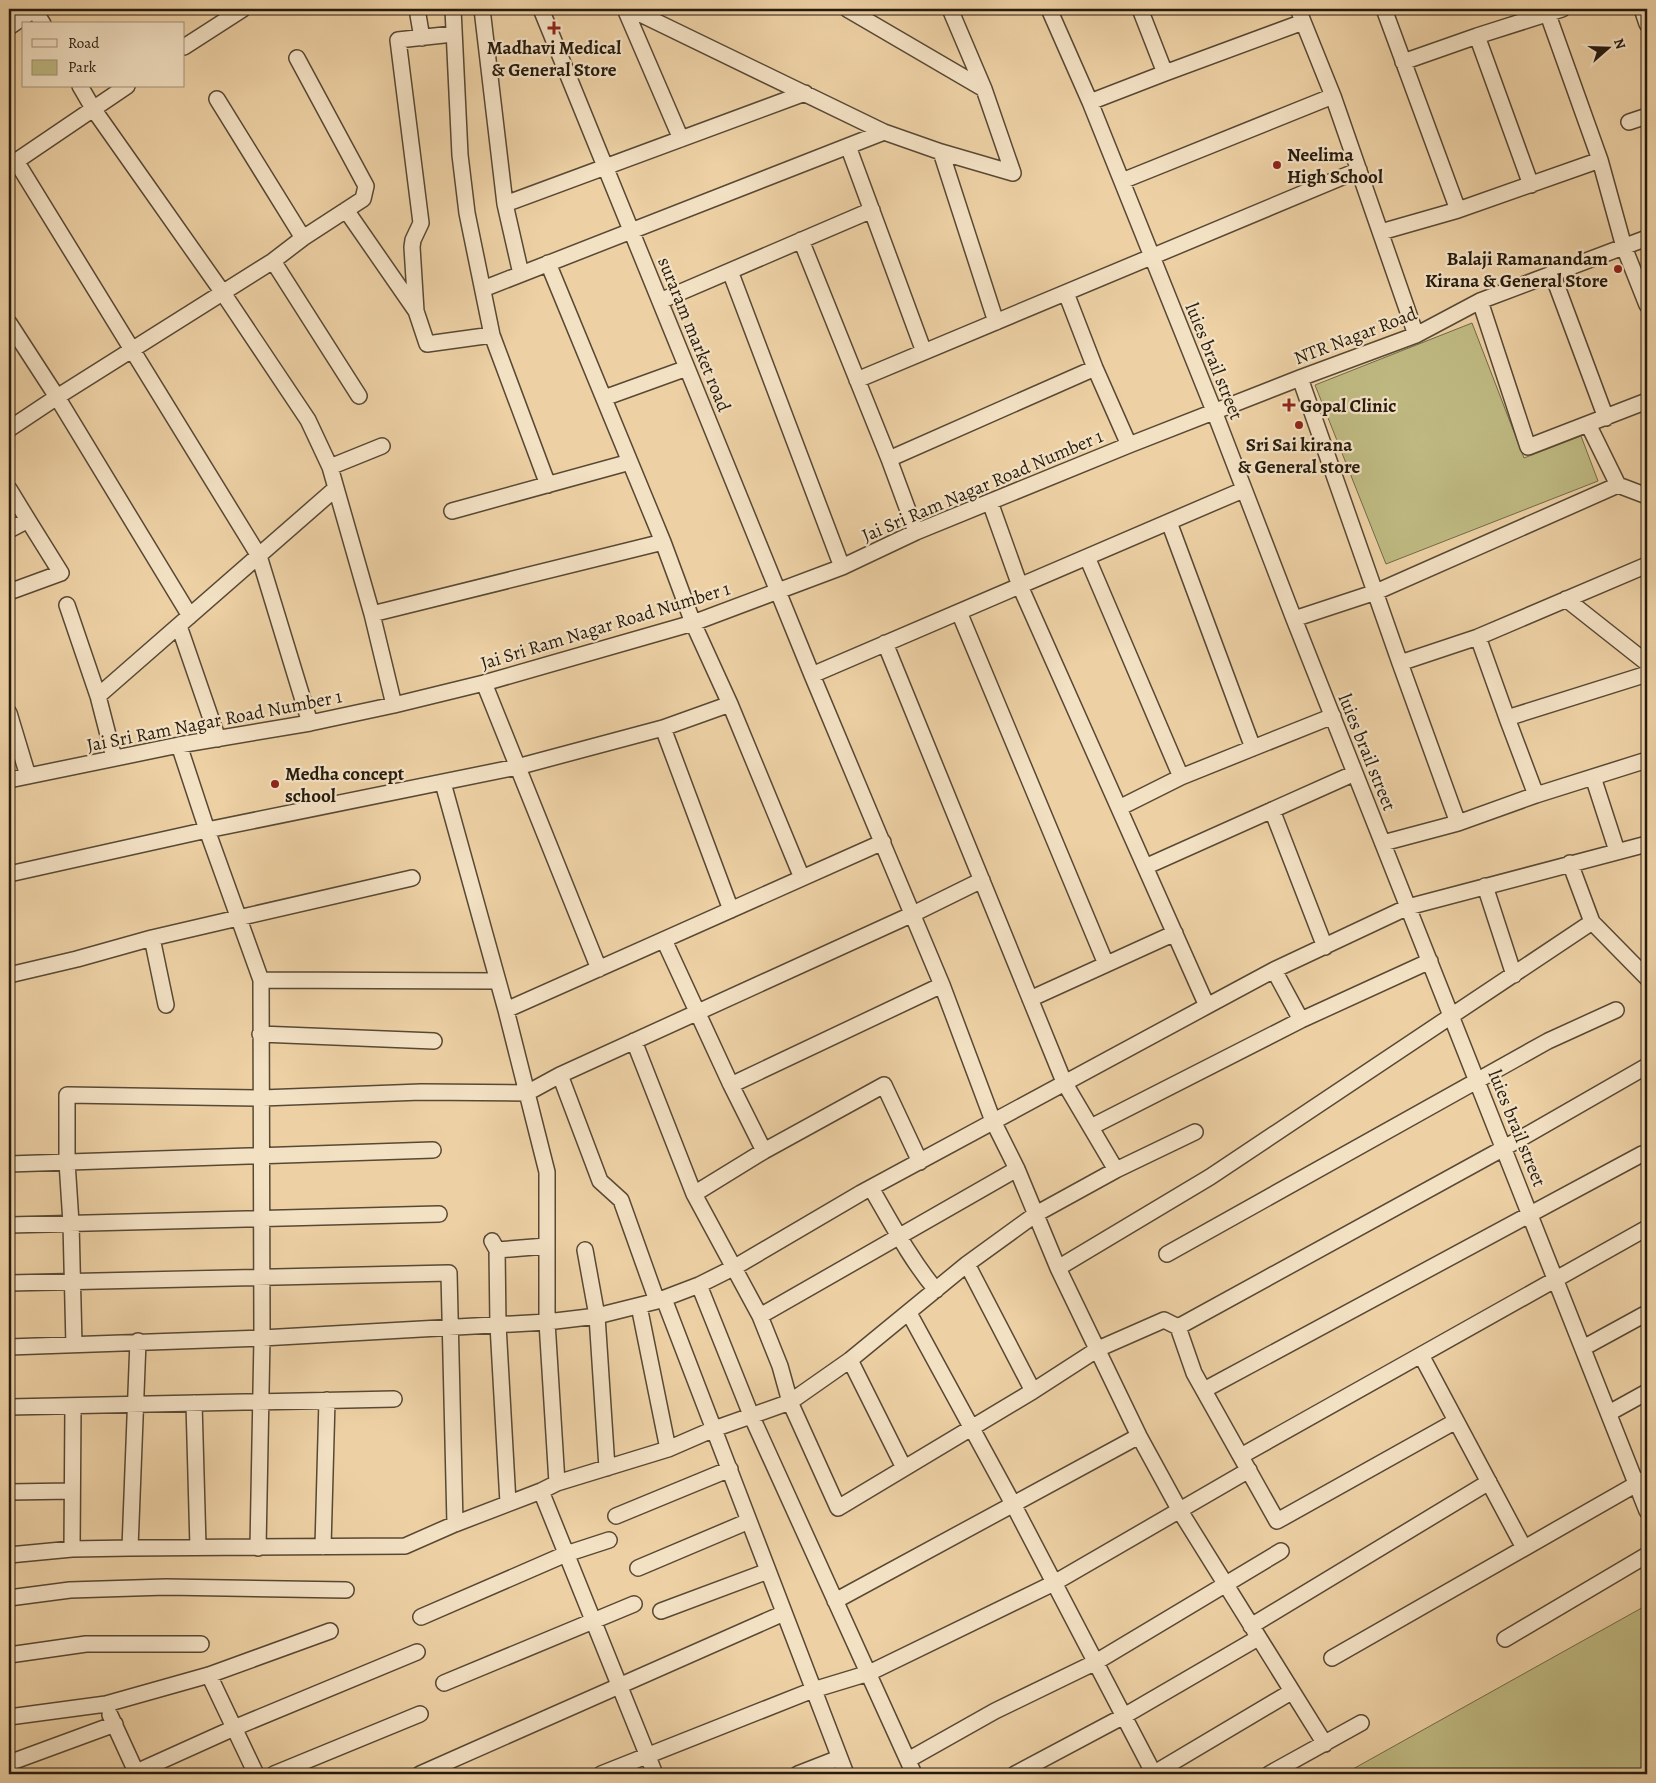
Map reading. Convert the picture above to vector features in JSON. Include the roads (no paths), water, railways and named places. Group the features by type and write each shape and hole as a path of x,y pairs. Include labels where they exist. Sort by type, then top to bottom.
{"street":[{"path":"9,27 35,9 42,22"},
{"path":"185,46 243,9"},
{"path":"417,9 422,38"},
{"path":"453,9 460,155 467,213 492,335 548,485"},
{"path":"496,9 482,14 505,204 521,274"},
{"name":"suraram market road","path":"541,9 777,590 942,985 994,1121 1017,1169 1058,1268 1138,1436 1180,1511 1224,1585 1325,1744"},
{"path":"626,9 682,139"},
{"path":"630,9 884,132 941,152 1012,173 984,89 950,9"},
{"path":"847,9 984,89"},
{"name":"luies brail street","path":"1049,9 1090,102 1214,411 1294,619 1609,1413 1642,1481 1647,1511"},
{"path":"1140,9 1165,73"},
{"path":"1384,9 1458,210"},
{"path":"1403,62 1547,12 1562,9"},
{"path":"1642,9 1647,24"},
{"path":"1547,12 1600,160 1624,247 1647,305"},
{"path":"1090,102 1165,73 1301,15 1333,96 1416,335"},
{"path":"453,34 398,40 421,223 413,240 412,247 416,311 427,344 492,335"},
{"path":"1477,36 1531,185"},
{"path":"9,430 57,397 273,262 303,238 363,199 366,186 297,58"},
{"path":"81,88 94,110 223,293 308,420 330,467 372,614 394,705"},
{"path":"124,88 13,163 133,350 259,556 310,723"},
{"path":"505,204 804,93"},
{"path":"1122,181 1333,96"},
{"path":"217,99 303,238"},
{"path":"1629,122 1647,116"},
{"path":"483,289 884,132"},
{"path":"848,146 924,352"},
{"path":"941,152 996,322"},
{"path":"1381,232 1458,210 1600,160"},
{"path":"857,380 1359,170"},
{"path":"346,210 416,311"},
{"path":"660,301 872,210"},
{"name":"NTR Nagar Road","path":"1214,411 1416,335 1480,301 1647,238"},
{"path":"801,240 889,459 916,532"},
{"path":"273,262 359,396"},
{"path":"548,263 663,542 693,623 730,704 802,878"},
{"path":"730,271 842,567"},
{"path":"1552,273 1606,418"},
{"path":"1066,293 1129,445"},
{"path":"1480,301 1528,446 1647,401"},
{"path":"9,323 57,397 190,616"},
{"path":"604,398 687,368"},
{"path":"889,459 1096,368"},
{"path":"1300,378 1458,823"},
{"name":"Jai Sri Ram Nagar Road Number 1","path":"9,780 179,745 310,723 394,705 484,683 693,623 842,567 916,532 1214,411"},
{"path":"1588,424 1618,485"},
{"path":"330,467 382,446"},
{"path":"452,511 630,462"},
{"path":"1294,619 1376,592 1618,485 1645,493"},
{"path":"9,489 61,573 9,592"},
{"path":"98,696 335,489"},
{"path":"812,675 1244,490"},
{"path":"990,502 1020,586 1207,1006"},
{"path":"9,530 28,520"},
{"path":"1168,522 1253,748"},
{"path":"372,614 663,542"},
{"path":"1087,557 1182,777"},
{"path":"1400,663 1478,637 1647,565"},
{"path":"1566,599 1647,663"},
{"path":"67,605 98,696 114,758"},
{"path":"959,612 1106,964"},
{"path":"179,626 218,739"},
{"path":"1478,637 1536,795"},
{"path":"885,643 1064,1082 1116,1170"},
{"path":"1507,718 1647,674"},
{"path":"484,683 599,968"},
{"path":"9,874 207,830 518,767 663,728 730,704"},
{"path":"9,712 28,776"},
{"path":"1119,808 1182,777 1333,716"},
{"path":"663,728 731,910"},
{"path":"179,745 207,830 261,980 262,1338 258,1548"},
{"path":"1383,843 1458,823 1536,795 1647,760"},
{"path":"1145,866 1355,772"},
{"path":"1593,777 1618,851"},
{"path":"443,783 506,1010 546,1172 547,1322 557,1483"},
{"path":"1272,810 1325,946"},
{"path":"506,1010 883,842"},
{"path":"9,1346 262,1338 547,1322 597,1316 661,1300 735,1267 871,1188 1274,970 1408,906 1647,844"},
{"path":"1570,863 1592,922 1645,972"},
{"path":"9,975 77,959 152,938 412,878"},
{"path":"74,1345 71,1223 67,1162 67,1095 262,1098 421,1092 527,1093 560,1075 913,914 982,880"},
{"path":"1485,886 1514,975"},
{"path":"1058,1268 1210,1177 1592,922"},
{"path":"1030,999 1175,933"},
{"path":"152,938 166,1005"},
{"path":"664,940 731,1085 764,1151"},
{"path":"1090,1127 1301,1020 1430,961"},
{"path":"1274,970 1301,1020"},
{"path":"261,980 498,981"},
{"path":"731,1085 942,985"},
{"path":"1167,1254 1548,1042 1616,1010"},
{"path":"260,1034 434,1041"},
{"path":"634,1041 694,1194 760,1316 780,1366 790,1402 838,1508 1033,1391 1098,1349 1164,1320 1178,1327 1194,1373 1277,1521 1456,1421"},
{"path":"1178,1327 1504,1148 1647,1066"},
{"path":"560,1075 600,1181 621,1200 730,1469 846,1774"},
{"path":"694,1194 764,1151 884,1085 920,1162"},
{"path":"9,1555 130,1548 405,1546 557,1483 668,1448 714,1429 790,1402 850,1360 967,1264 1036,1214 1116,1170 1195,1132"},
{"path":"9,1164 433,1150"},
{"path":"1204,1390 1642,1154"},
{"path":"760,1316 1017,1169"},
{"path":"871,1188 899,1237 936,1290"},
{"path":"9,1225 439,1214"},
{"path":"1241,1456 1647,1228"},
{"path":"508,1504 494,1246 546,1246"},
{"path":"585,1250 597,1316 607,1468"},
{"path":"967,1264 1033,1391"},
{"path":"9,1283 449,1273 455,1524"},
{"path":"699,1284 751,1416 911,1767 995,1711 1096,1662 1281,1551"},
{"path":"639,1306 668,1448"},
{"path":"909,1313 1013,1504 1154,1774 1292,1692"},
{"path":"1583,1348 1647,1313"},
{"path":"130,1548 138,1341"},
{"path":"1421,1355 1524,1548"},
{"path":"850,1360 904,1468"},
{"path":"1609,1413 1647,1392"},
{"path":"9,1407 394,1399"},
{"path":"323,1547 327,1400"},
{"path":"194,1403 198,1548"},
{"path":"72,1550 73,1406"},
{"path":"835,1601 1138,1436"},
{"path":"616,1516 730,1469"},
{"path":"601,1774 813,1690 869,1673 1054,1583 1248,1470"},
{"path":"1332,1658 1642,1481"},
{"path":"1015,1774 1124,1716 1489,1482"},
{"path":"541,1491 655,1774"},
{"path":"9,1492 72,1492"},
{"path":"638,1568 749,1521"},
{"path":"421,1617 566,1554 609,1540"},
{"path":"1505,1639 1647,1555"},
{"path":"661,1611 768,1571"},
{"path":"9,1598 70,1590 166,1587 346,1590"},
{"path":"444,1683 634,1604"},
{"path":"420,1774 784,1613"},
{"path":"9,1717 106,1704 209,1675 330,1631"},
{"path":"9,1655 86,1644 201,1644"},
{"path":"106,1704 135,1774 234,1728 417,1652"},
{"path":"209,1675 256,1774"},
{"path":"274,1774 420,1714"},
{"path":"1269,1774 1361,1723"},
{"path":"11,1764 115,1724"},
{"path":"798,1774 839,1758"}],"place":[{"name":"Madhavi Medical & General Store","path":"554,28"},
{"name":"Neelima High School","path":"1277,165"},
{"name":"Balaji Ramanandam Kirana & General Store","path":"1618,269"},
{"name":"Gopal Clinic","path":"1289,405"},
{"name":"Sri Sai kirana & General store","path":"1299,425"},
{"name":"Medha concept school","path":"275,784"}]}
